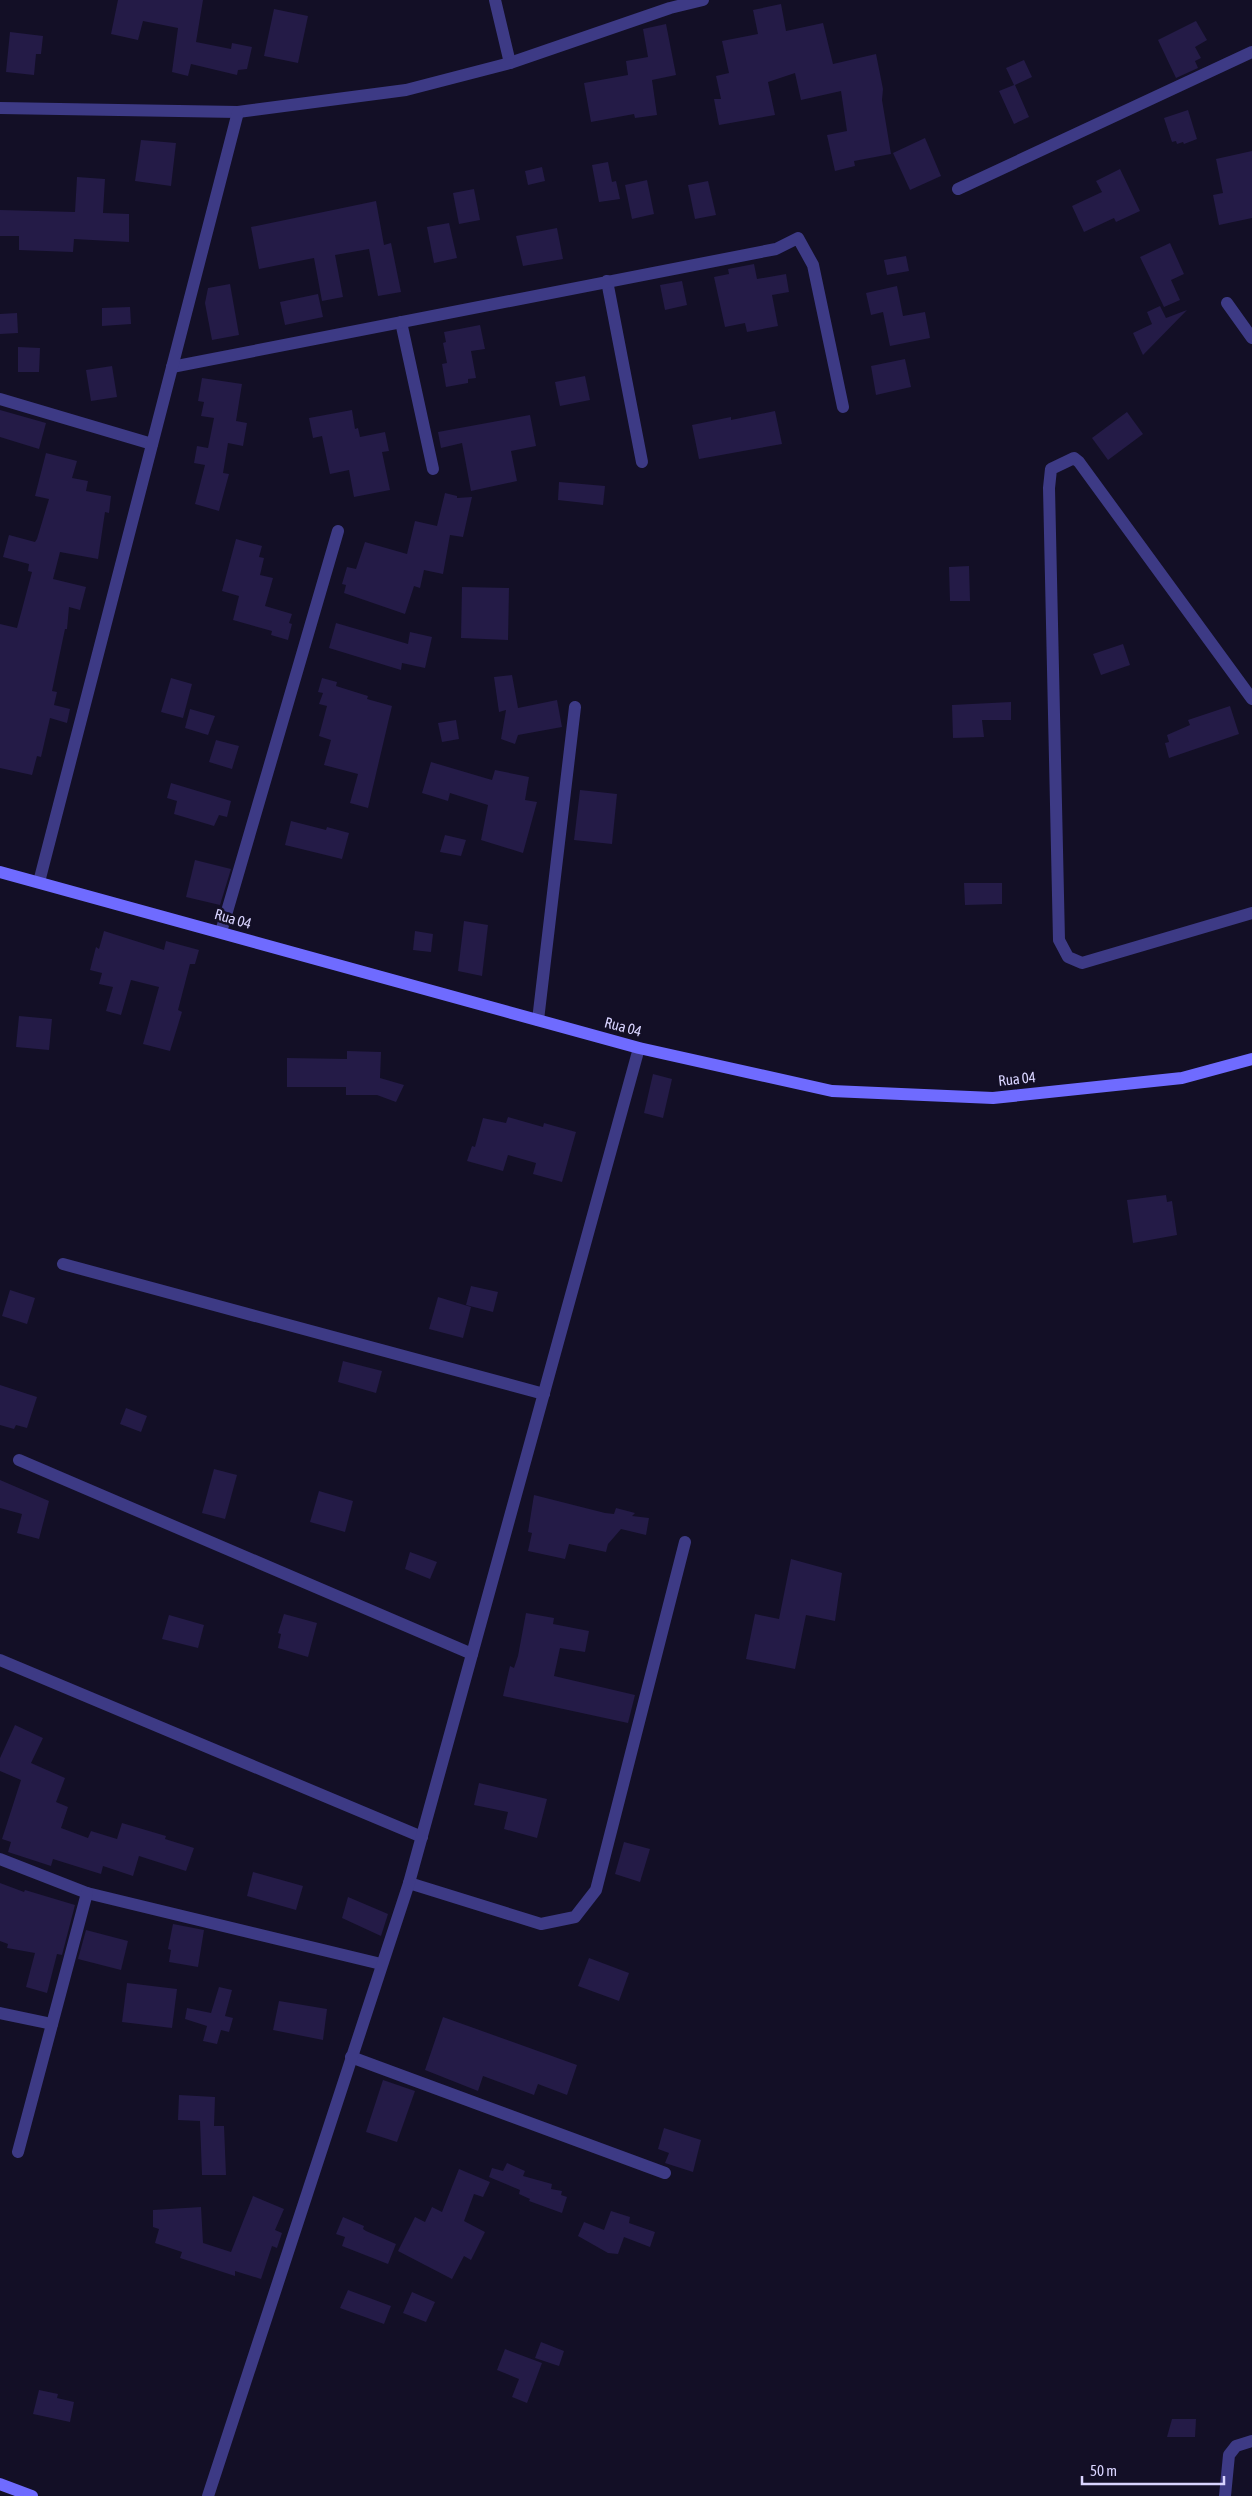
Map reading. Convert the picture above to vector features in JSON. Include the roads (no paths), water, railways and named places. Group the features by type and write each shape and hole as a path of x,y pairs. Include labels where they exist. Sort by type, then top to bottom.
{"street":[{"path":"495,0 510,63"},
{"path":"0,108 238,112 406,90 510,63 670,8 703,0"},
{"path":"958,189 1252,52"},
{"path":"39,882 238,112"},
{"path":"172,367 776,248 798,238 813,265 844,407"},
{"path":"607,281 642,462"},
{"path":"1226,303 1252,338"},
{"path":"401,322 433,469"},
{"path":"0,399 152,444"},
{"path":"1252,699 1079,462 1074,458 1052,469 1049,488 1059,940 1068,957 1082,963 1252,913"},
{"path":"221,932 338,532"},
{"path":"538,1020 575,707"},
{"name":"Rua 04","path":"0,872 639,1048 832,1091 993,1098 1182,1078 1252,1059"},
{"path":"208,2496 409,1883 639,1048"},
{"path":"63,1264 544,1394"},
{"path":"19,1460 472,1654"},
{"path":"409,1883 541,1924 575,1917 596,1890 684,1542"},
{"path":"0,1660 422,1837"},
{"path":"0,1859 87,1892 381,1964"},
{"path":"18,2152 87,1892"},
{"path":"0,2013 52,2024"},
{"path":"351,2057 665,2173"},
{"path":"1225,2496 1229,2455 1236,2446 1252,2441"},
{"path":"0,2484 32,2496"}]}
